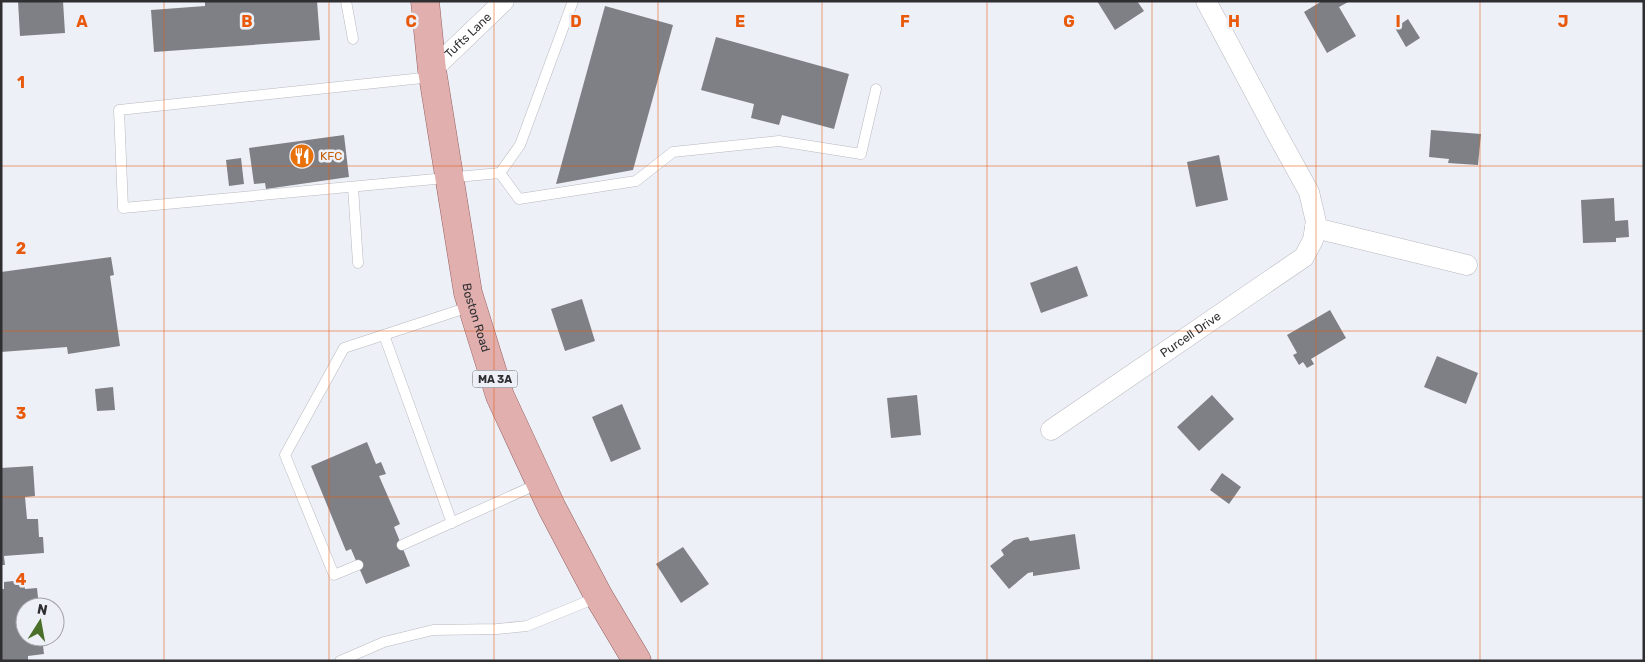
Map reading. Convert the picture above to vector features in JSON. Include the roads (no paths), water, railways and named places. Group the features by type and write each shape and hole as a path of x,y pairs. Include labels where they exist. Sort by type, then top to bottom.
{"main road":[{"name":"Boston Road","path":"425,1 433,74 468,293 500,396 540,483 599,596 637,661"}],"street":[{"name":"Tufts Lane","path":"433,74 504,1"},
{"name":"Purcell Drive","path":"1051,430 1304,257 1312,240 1316,222 1309,192 1206,1"},
{"path":"1315,228 1467,265"}],"lane":[{"path":"346,1 353,39"},
{"path":"433,74 119,110 123,208 500,173 520,145 573,2"},
{"path":"500,173 519,199 636,181 673,152 779,140 861,154 876,89"},
{"path":"353,187 358,263"},
{"path":"358,565 334,575 285,455 344,348 472,306"},
{"path":"384,334 452,522"},
{"path":"402,545 540,483"},
{"path":"340,661 384,642 432,630 497,629 527,626 599,596"}],"place":[{"name":"KFC","path":"302,156"}]}
